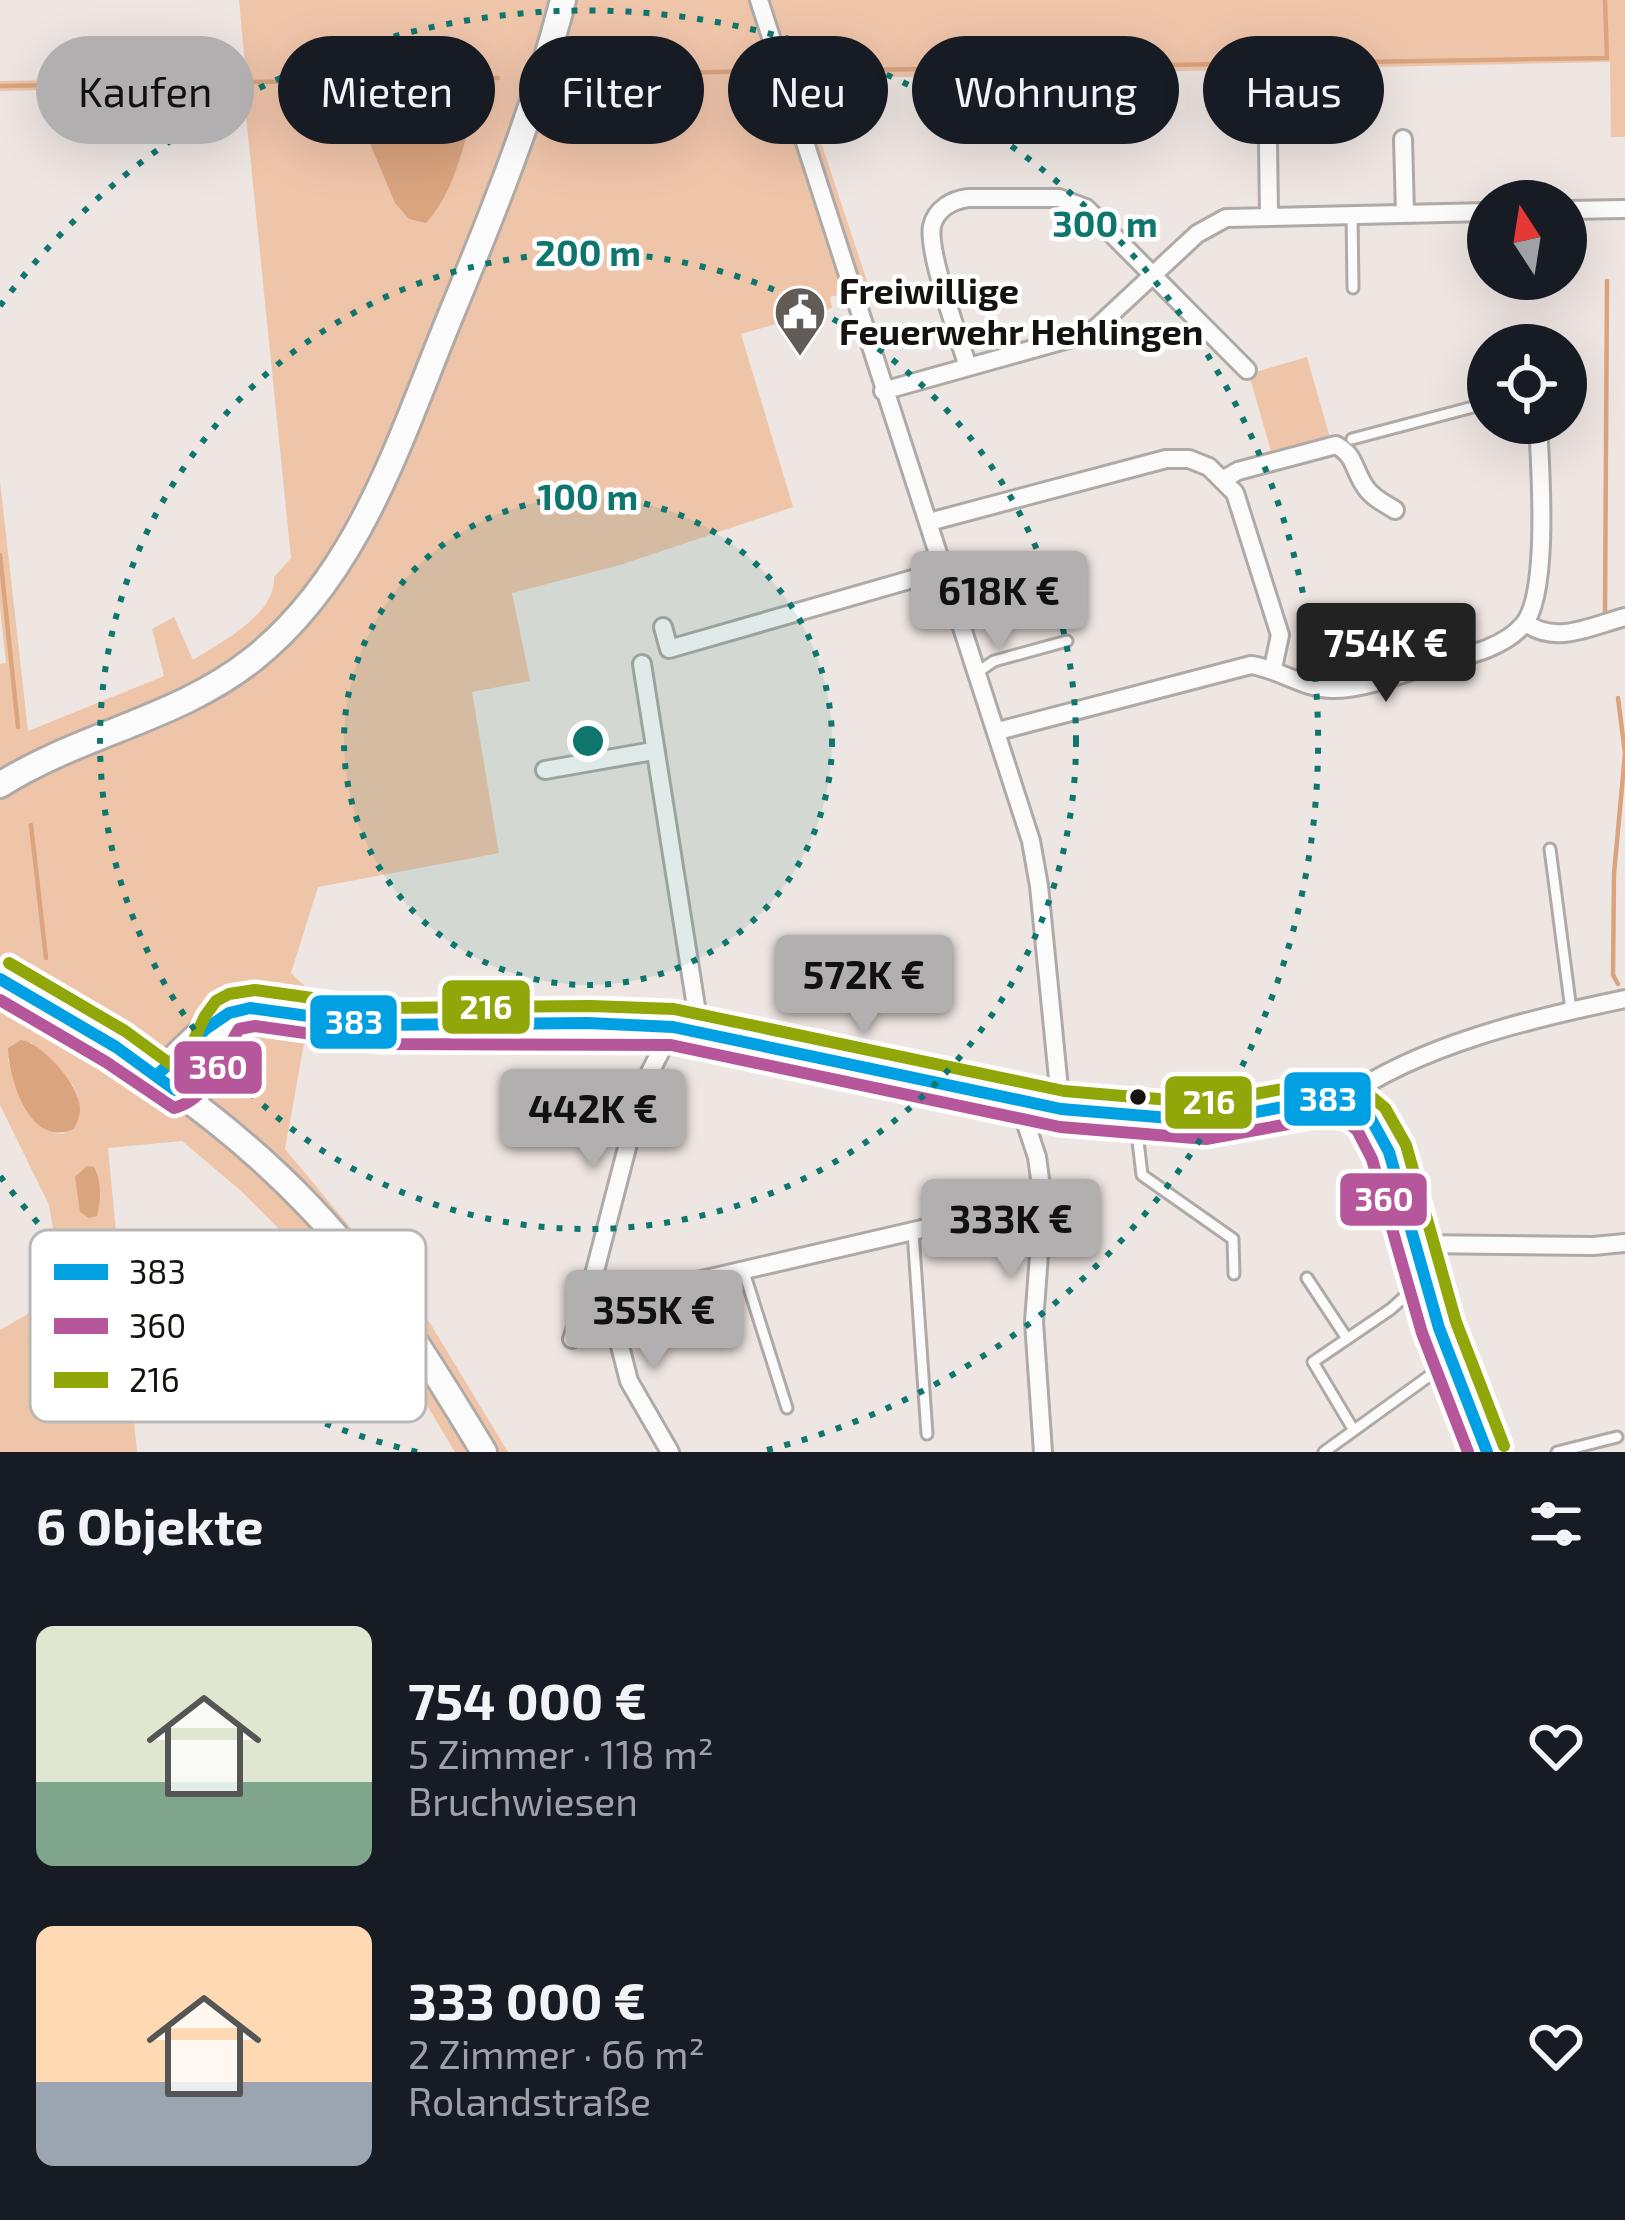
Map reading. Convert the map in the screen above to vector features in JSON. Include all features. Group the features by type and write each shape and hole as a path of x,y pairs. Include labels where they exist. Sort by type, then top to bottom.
{"main road":[{"path":"0,785 234,674 292,624 338,565 380,487 490,220 527,122 563,0"},
{"path":"0,799 45,760"},
{"path":"0,965 224,1127 330,1230"},
{"path":"0,979 76,1023"},
{"path":"165,1083 204,1030 248,1007 383,1027 621,1022 673,1027 1019,1103 1135,1116 1228,1120 1342,1100 1371,1118 1380,1131 1400,1183 1450,1361 1487,1452"},
{"path":"219,1022 198,1085 224,1127"},
{"path":"165,1083 205,1058"},
{"path":"426,1359 484,1452"}],"street":[{"path":"758,0 1030,841 1039,886 1060,1109"},
{"path":"1403,139 1405,213"},
{"path":"1268,144 1269,215"},
{"path":"968,367 935,254 932,227 945,206 955,200 1059,198 1095,215 1246,370"},
{"path":"1587,210 1625,209"},
{"path":"884,391 1083,335 1210,225 1239,216 1467,212"},
{"path":"998,731 1227,668 1273,668 1326,689 1352,688 1473,653 1508,638 1526,623 1534,602 1539,566 1538,444"},
{"path":"1224,478 1336,445 1354,460 1371,495 1395,510"},
{"path":"928,522 1166,459 1189,459 1209,466 1234,493 1280,635 1273,668"},
{"path":"663,627 669,650 944,570"},
{"path":"1526,623 1556,635 1625,617"},
{"path":"642,664 700,1032"},
{"path":"545,770 653,752"},
{"path":"1342,1100 1367,1082 1433,1054 1571,1010 1625,999"},
{"path":"572,1339 643,1086 673,1027"},
{"path":"1019,1103 1036,1157 1043,1201 1034,1322 1043,1452"},
{"path":"584,1307 1043,1201"},
{"path":"1416,1244 1625,1243"},
{"path":"609,1303 629,1381 670,1452"}],"lane":[{"path":"1352,214 1353,288"},
{"path":"1352,439 1467,409"},
{"path":"978,672 994,661 1067,640"},
{"path":"1550,849 1571,1010"},
{"path":"1135,1116 1142,1175 1232,1239 1234,1274"},
{"path":"913,1232 927,1434"},
{"path":"744,1272 787,1408"},
{"path":"1307,1278 1347,1336"},
{"path":"1353,1429 1313,1362 1391,1309 1424,1280"},
{"path":"1324,1452 1450,1361"},
{"path":"1557,1452 1617,1437"}],"shaded area":[{"path":"239,0 1625,0 1625,137 1611,137 1610,62 1384,67 1384,36 1203,36 1203,71 1179,71 1179,36 912,36 912,77 888,77 888,36 728,36 728,144 822,144 869,287 830,297 832,308 741,334 793,507 620,565 512,593 530,681 472,692 499,853 318,887 291,973 326,1006 320,1039 305,1038 285,1149 352,1230 280,1230 182,1141 108,1148 116,1230 53,1230 49,1205 0,1105 0,664 6,663 0,607 0,481 28,731 164,676 152,629 174,617 193,660 231,636 257,615 272,591 274,577 291,558 249,144 254,144 254,36 242,36","holes":["31,1042 78,1097 64,1134 51,1132 25,1107 8,1059"]},
{"path":"36,80 36,90 0,91 0,81"},
{"path":"464,144 450,184 426,223 409,219 395,203 371,146"},
{"path":"1307,357 1330,438 1272,455 1249,374"},
{"path":"21,1040 48,1055 71,1084 80,1109 74,1129 59,1133 45,1129 25,1108 8,1048"},
{"path":"87,1166 94,1167 100,1191 97,1216 89,1218 80,1212 75,1177"},
{"path":"30,1311 30,1422 134,1422 137,1452 0,1452 0,1330"},
{"path":"426,1318 430,1323 508,1452 455,1452 426,1404"}],"waterway":[{"path":"888,70 1607,58 1605,0"},
{"path":"704,72 728,72"},
{"path":"0,86 498,78"},
{"path":"1605,612 1607,281"},
{"path":"0,555 18,727"},
{"path":"1618,698 1625,753"},
{"path":"1618,984 1613,975 1614,874 1625,754"},
{"path":"31,825 46,958"}],"transit line":[{"name":"216","path":"9,963 125,1031 173,1066 191,1046 216,1001 255,990 384,1008 674,1009 1064,1091 1206,1103 1326,1081 1361,1088 1385,1108 1406,1145 1456,1322 1504,1446"},
{"name":"383","path":"0,979 116,1047 175,1090"},
{"name":"360","path":"0,1000 174,1108 206,1086 239,1029 255,1026 383,1044 671,1045 1060,1127 1206,1139 1328,1117 1347,1122 1357,1130 1372,1159 1422,1333 1468,1452"},
{"name":"383","path":"156,1076 207,1028 229,1013 250,1008 374,1025 673,1027 1061,1109 1206,1121 1328,1099 1355,1105 1371,1119 1389,1152 1439,1328 1487,1452"}],"place":[{"name":"Freiwillige Feuerwehr Hehlingen","path":"800,358"}]}
